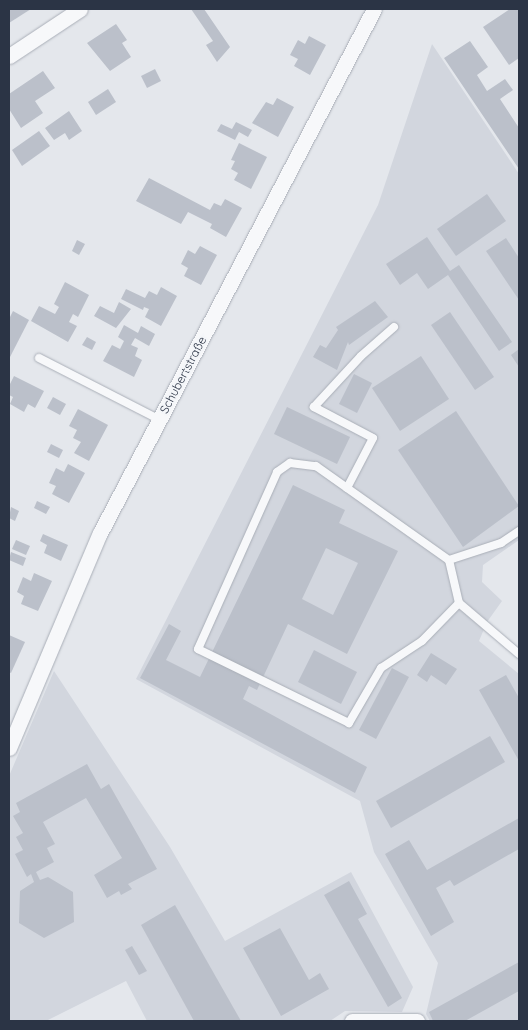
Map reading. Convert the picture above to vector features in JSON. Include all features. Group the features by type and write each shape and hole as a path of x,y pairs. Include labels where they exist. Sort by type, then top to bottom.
{"street":[{"path":"9,56 80,9"},
{"name":"Schubertstraße","path":"9,748 100,533 374,9"},
{"path":"352,1021 417,1021"}],"lane":[{"path":"347,488 373,438 314,407 361,356 394,327"},
{"path":"39,358 160,420"},
{"path":"459,603 422,641 381,668 349,723 198,648 277,472 290,463 316,466 449,560 459,603 519,654"},
{"path":"449,560 501,543 519,531"}],"shaded area":[{"path":"432,44 519,174 519,540 483,565 482,582 502,601 487,622 479,641 519,674 519,1021 430,1021 426,1014 438,963 374,852 360,801 136,679 378,205"},
{"path":"54,671 170,847 225,941 351,872 413,987 402,1012 345,1011 330,1021 147,1021 126,981 46,1021 9,1021 9,776"}],"building":[{"path":"9,9 31,9 9,23"},
{"path":"191,9 204,9 230,47 217,62 206,45 213,41"},
{"path":"510,9 519,9 519,58 509,65 483,27"},
{"path":"116,24 127,40 122,43 131,57 110,71 87,43"},
{"path":"309,36 326,45 310,75 294,66 298,59 290,55 298,40 305,44"},
{"path":"470,41 488,67 477,75 487,91 505,79 513,90 500,99 519,128 519,169 444,58"},
{"path":"155,69 161,81 147,88 141,76"},
{"path":"43,71 55,88 35,101 43,113 21,128 9,109 9,94"},
{"path":"108,89 116,102 96,115 88,102"},
{"path":"277,98 294,107 278,137 252,123 266,102 273,105"},
{"path":"69,111 82,131 69,140 65,133 54,140 45,128"},
{"path":"236,122 252,130 248,137 239,132 235,140 217,131 221,124 232,129"},
{"path":"39,131 50,146 22,166 12,150"},
{"path":"239,143 267,157 251,189 234,180 238,173 231,169 235,161 231,160"},
{"path":"149,178 210,210 214,203 221,206 225,199 242,208 226,237 210,228 212,224 188,212 181,224 136,201"},
{"path":"487,194 506,221 456,256 437,229"},
{"path":"427,237 450,271 459,265 512,342 499,351 448,275 428,289 417,273 400,285 386,264"},
{"path":"506,238 519,258 519,300 486,251"},
{"path":"77,240 85,244 79,255 72,251"},
{"path":"200,246 217,255 201,285 184,276 188,268 181,264 188,250 195,254"},
{"path":"65,282 89,295 78,317 73,314 69,322 77,326 68,342 31,321 39,306 55,314 59,307 54,304"},
{"path":"161,287 177,296 161,326 145,317 149,309 144,307 143,310 121,299 126,289 145,298 149,291 157,295"},
{"path":"375,301 388,317 349,345 348,342 337,370 313,357 320,345 326,348 338,330 336,327"},
{"path":"119,302 131,309 116,328 94,316 100,306 114,313"},
{"path":"13,311 29,320 9,359 9,319"},
{"path":"450,312 494,377 475,390 431,325"},
{"path":"124,325 138,333 141,326 155,334 149,346 135,338 131,345 138,348 135,356 142,360 134,377 103,361 112,345 120,349 124,341 118,337"},
{"path":"87,337 96,342 92,350 82,345"},
{"path":"519,349 519,367 511,355"},
{"path":"421,356 449,399 400,431 372,388"},
{"path":"354,374 372,383 357,413 339,404"},
{"path":"14,376 44,391 35,408 28,404 24,412 10,404 13,397 9,395 9,386"},
{"path":"53,397 66,404 60,415 47,408"},
{"path":"287,407 350,437 337,464 274,434"},
{"path":"78,409 108,425 89,461 74,453 81,442 73,438 77,430 69,426"},
{"path":"456,411 519,506 463,547 398,450"},
{"path":"51,444 63,450 59,458 47,452"},
{"path":"68,464 85,473 69,503 52,494 56,486 49,483 56,468 64,472"},
{"path":"293,485 345,510 339,523 398,551 347,654 288,624 257,690 249,686 243,699 367,767 355,793 140,678 169,624 181,631 166,660 200,677","holes":["326,548 358,563 333,615 302,599"]},
{"path":"37,501 50,507 46,514 34,508"},
{"path":"11,507 19,511 15,521 9,518"},
{"path":"43,534 68,545 61,561 44,553 47,545 40,541"},
{"path":"16,540 30,546 26,555 12,549"},
{"path":"11,552 26,558 23,566 9,560"},
{"path":"34,573 52,581 38,611 21,604 24,596 17,592 23,577 31,581"},
{"path":"9,635 25,642 11,673 9,672"},
{"path":"314,650 357,672 341,704 298,682"},
{"path":"431,653 457,669 446,685 431,675 427,682 417,675"},
{"path":"392,668 409,677 376,739 359,730"},
{"path":"506,675 519,698 519,761 479,690"},
{"path":"490,736 505,762 391,828 376,801"},
{"path":"87,764 101,789 109,784 157,869 128,884 132,889 121,895 119,891 107,898 94,875 122,858 86,798 43,822 55,844 47,848 54,862 36,872 40,880 48,877 73,892 74,922 44,938 19,923 20,891 34,882 31,874 27,877 15,854 23,850 16,837 23,833 13,816 20,812 16,803"},
{"path":"519,818 519,849 454,886 450,880 436,888 454,922 431,936 385,854 409,840 427,870"},
{"path":"349,881 367,914 358,919 402,998 388,1007 324,895"},
{"path":"175,905 241,1021 194,1021 141,925"},
{"path":"280,928 309,980 320,973 329,989 281,1016 243,948"},
{"path":"132,946 147,971 139,975 125,950"},
{"path":"519,962 519,991 465,1021 433,1021 429,1012"}]}
